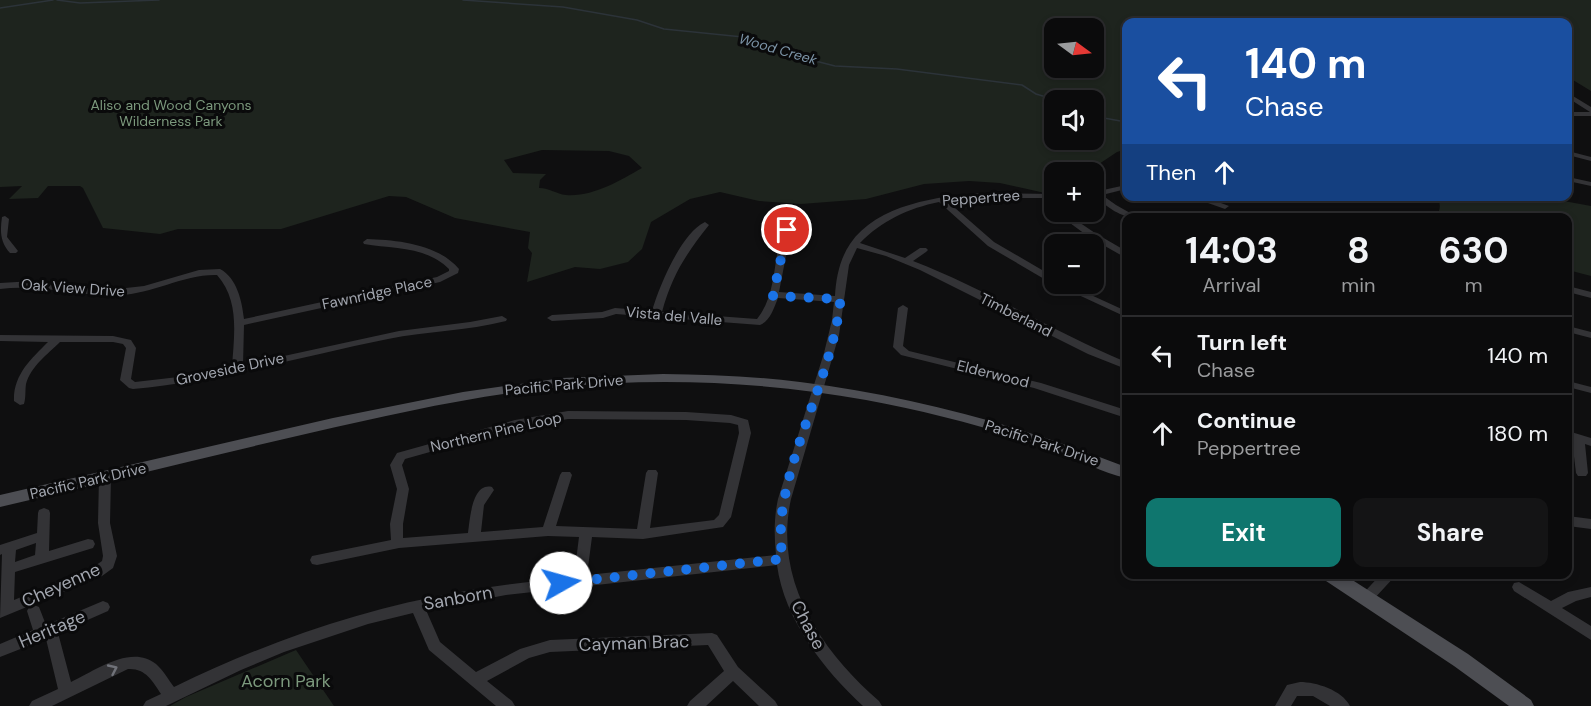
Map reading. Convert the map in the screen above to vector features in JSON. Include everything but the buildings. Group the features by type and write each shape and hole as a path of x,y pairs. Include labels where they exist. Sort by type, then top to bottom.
{"main road":[{"name":"Pacific Park Drive","path":"0,501 419,404 518,388 595,380 654,378 746,379 818,387 979,422 1060,447 1122,471"},
{"path":"1337,579 1461,660 1524,706"}],"street":[{"path":"1572,98 1591,112"},
{"path":"1572,114 1591,112"},
{"path":"1572,154 1591,159"},
{"path":"1572,180 1591,184"},
{"path":"1104,192 1122,188"},
{"name":"Peppertree","path":"818,387 835,334 842,266 854,243 872,226 894,214 941,200 991,195 1044,196"},
{"path":"941,200 991,244 1044,275"},
{"path":"1104,200 1125,213"},
{"path":"1208,201 1225,206"},
{"path":"1074,222 1122,253"},
{"path":"2,225 2,242 14,251"},
{"path":"656,315 670,277 693,236 705,225"},
{"path":"787,230 773,296 840,299"},
{"name":"Fawnridge Place","path":"238,323 440,279 453,273 454,269 451,265 430,253 379,242 367,242"},
{"name":"Timberland","path":"854,243 928,270 1073,344 1122,364"},
{"path":"906,261 923,250"},
{"name":"Oak View Drive","path":"0,286 32,282 114,293 141,290 206,273 220,272 237,294 237,368"},
{"path":"1572,290 1591,295"},
{"path":"1082,294 1122,312"},
{"name":"Vista del Valle","path":"552,318 603,315 615,311 760,322 765,318 773,296"},
{"name":"Elderwood","path":"903,308 898,346 905,353 1037,385 1122,413"},
{"name":"Groveside Drive","path":"0,338 113,339 127,342 131,348 125,380 133,386 153,385 404,333 481,325 502,319"},
{"path":"1572,330 1591,335"},
{"path":"20,401 18,390 26,371 57,339"},
{"path":"1572,385 1591,390"},
{"name":"Chase","path":"818,387 782,512 782,559 796,609 816,644 841,676 874,706"},
{"name":"Northern Pine Loop","path":"568,416 686,416 731,418 744,423 745,433 725,517 722,521 695,528 643,534 548,531 399,543 396,538 396,529 403,489 396,465 401,456 406,453 515,424 568,416"},
{"path":"1582,473 1573,437 1591,442"},
{"path":"643,534 652,473"},
{"path":"548,531 566,475"},
{"name":"Cheyenne","path":"4,611 97,572 108,564 110,555 105,526 105,477"},
{"path":"474,536 478,504 488,490"},
{"path":"42,559 44,513"},
{"path":"1572,522 1591,524"},
{"path":"580,581 586,533"},
{"path":"4,611 9,569 5,548 43,536"},
{"path":"317,560 399,543"},
{"path":"9,569 88,544"},
{"name":"Sanborn","path":"151,706 237,664 348,623 417,606 462,596 782,559"},
{"path":"1367,597 1385,579"},
{"path":"1519,586 1591,634"},
{"path":"1550,608 1573,596 1591,592"},
{"path":"417,606 434,646 507,706"},
{"name":"Heritage","path":"0,651 103,607"},
{"path":"34,611 40,630 52,635 66,691"},
{"name":"Cayman Brac","path":"474,680 525,653 550,646 712,639 733,672 770,706"},
{"path":"37,706 126,663 139,661 147,665 171,696"},
{"path":"695,706 733,672"},
{"path":"1283,706 1292,690 1307,687 1323,693 1342,706"}],"green space":[{"name":"Aliso and Wood Canyons Wilderness Park","path":"0,0 1591,0 1591,91 1572,79 1572,18 1122,18 1122,150 1102,162 1044,162 1044,193 1000,183 969,181 924,184 866,199 801,204 759,201 720,192 690,199 651,222 642,249 628,262 600,269 575,267 527,282 532,253 528,248 530,232 455,218 406,197 389,196 281,229 178,229 160,234 103,228 80,186 48,186 38,198 9,199 22,186 0,187","holes":["542,150 609,151 629,156 642,168 596,191 576,195 566,195 539,188 540,180 546,174 513,173 504,160"]},
{"path":"1564,201 1591,206 1591,276 1572,271 1572,213 1437,213 1439,202"},
{"name":"Acorn Park","path":"296,650 334,706 170,706 186,697"}],"waterway":[{"name":"Wood Creek","path":"0,8 53,0"},
{"name":"Wood Creek","path":"57,0 80,3 159,0"},
{"name":"Wood Creek","path":"463,0 563,7 637,20 664,29 743,37 788,54 835,66 897,69 1022,85 1044,96"},
{"name":"Wood Creek","path":"1104,118 1122,121"}],"route":[{"path":"561,583 782,559 782,512 799,448 835,334 840,304 840,299 773,296 787,230"}]}
